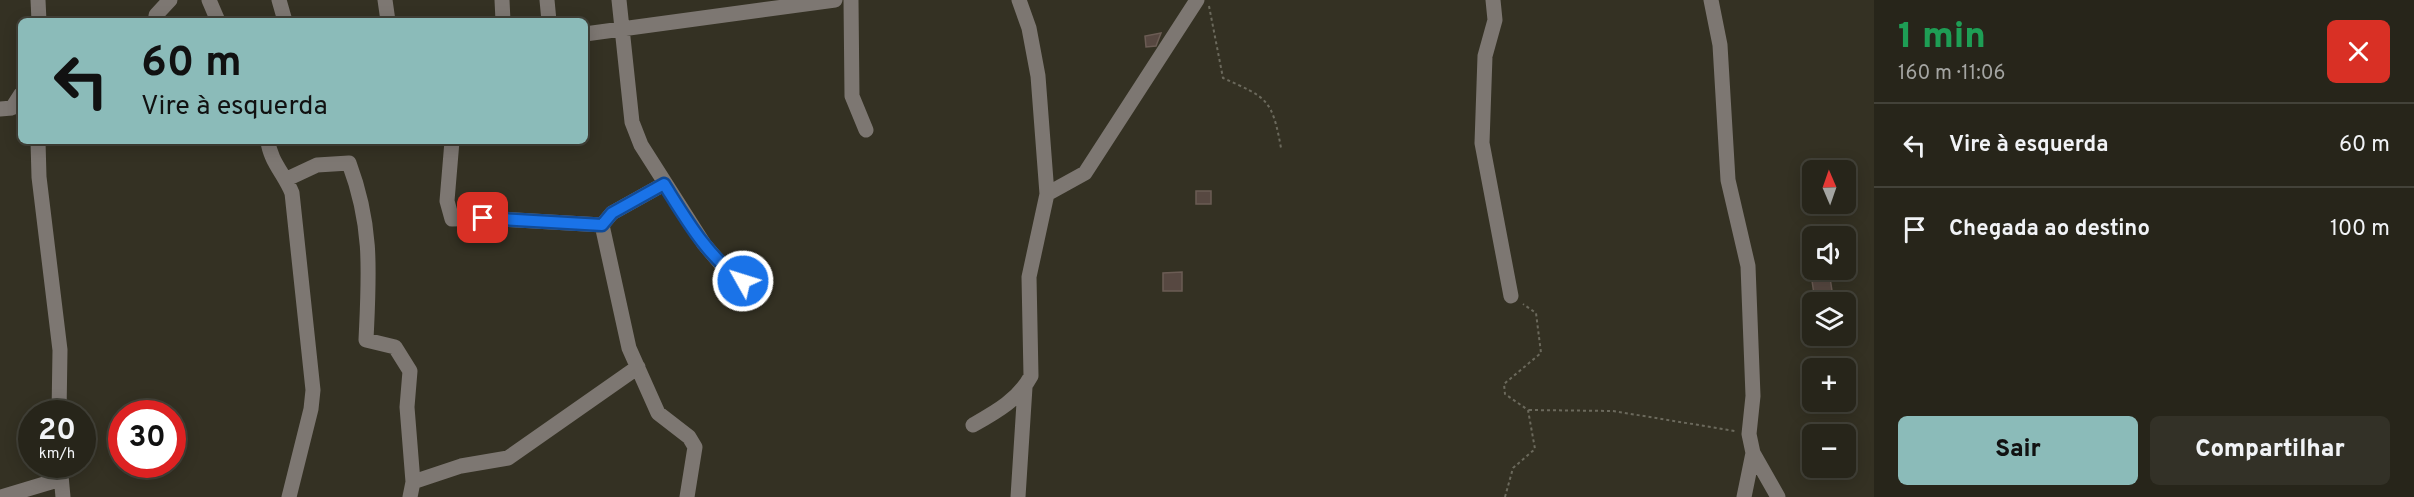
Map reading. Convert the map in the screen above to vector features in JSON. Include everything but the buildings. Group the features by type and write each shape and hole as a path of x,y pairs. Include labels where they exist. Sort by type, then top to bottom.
{"street":[{"path":"38,0 39,18"},
{"path":"156,18 156,15 170,0"},
{"path":"209,0 217,18"},
{"path":"279,0 284,18"},
{"path":"385,0 388,18"},
{"path":"502,0 503,18"},
{"path":"547,0 549,18"},
{"path":"619,0 632,122 641,145 704,243 726,270 743,281"},
{"path":"588,34 622,31 660,23 835,0"},
{"path":"850,0 852,96 866,130"},
{"path":"973,425 1006,406 1025,387 1031,375 1029,277 1047,194 1038,76 1029,28 1019,0"},
{"path":"1047,194 1085,173 1197,0"},
{"path":"1493,0 1495,20 1485,56 1482,143 1511,296"},
{"path":"1711,0 1720,45 1728,180 1748,266 1754,396 1749,434 1753,453 1778,497"},
{"path":"0,109 12,108 18,99"},
{"path":"38,144 39,177 60,350 59,400"},
{"path":"269,144 277,167 287,178 292,193 313,390 311,408 289,497"},
{"path":"452,144 447,201 452,219 483,218 602,225"},
{"path":"287,178 317,165 349,163 367,221 369,278 366,340 395,347 410,371 407,407 411,489 461,466 508,458 638,367"},
{"path":"602,225 612,213 664,184"},
{"path":"602,225 629,348 658,413 689,437 695,447 687,497"},
{"path":"1018,497 1025,387"},
{"path":"1744,497 1753,453"},
{"path":"1,497 47,478"},
{"path":"61,478 63,497"}],"path":[{"path":"1208,0 1222,78 1262,96 1276,120 1281,148"},
{"path":"1511,296 1536,313 1541,353 1504,384 1505,394 1528,411 1613,411 1749,434"},
{"path":"1505,497 1513,468 1535,449 1528,411"}],"route":[{"path":"483,218 584,222 602,225 612,213 664,184 704,243 726,270 743,281"}]}
